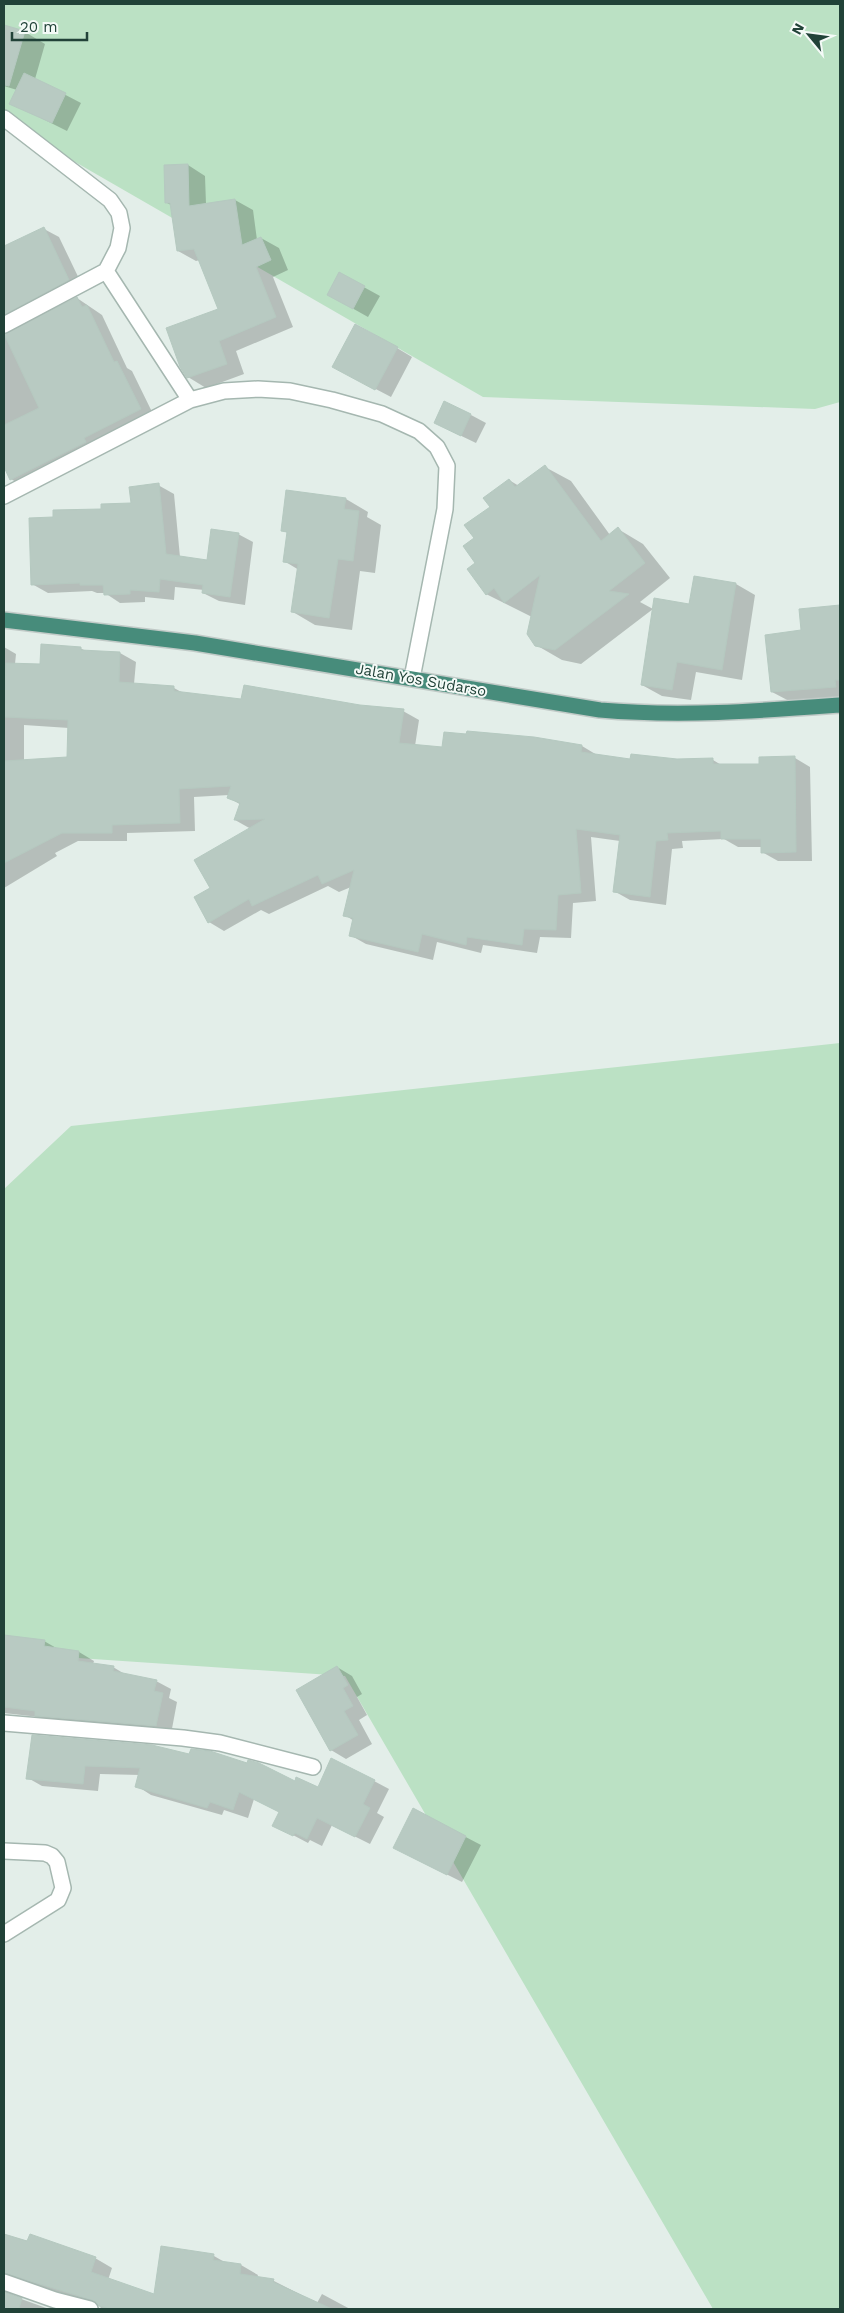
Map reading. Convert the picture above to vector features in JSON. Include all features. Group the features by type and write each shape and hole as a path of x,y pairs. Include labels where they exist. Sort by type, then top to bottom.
{"highway":[{"name":"Jalan Yos Sudarso","path":"4,620 195,643 412,678 563,705 651,714 719,714 840,705"}],"street":[{"path":"4,118 110,200 119,213 122,228 118,248 106,271 4,325"},
{"path":"106,271 190,400"},
{"path":"4,496 190,400 224,390 290,391 382,414 419,431 437,447 447,466 447,489 412,678"},
{"path":"4,1723 183,1738 220,1743 313,1767"},
{"path":"4,1851 45,1853 52,1856 57,1862 63,1888 58,1900 4,1934"},
{"path":"4,2282 54,2305 90,2309"}],"green space":[{"path":"4,4 840,4 840,402 815,409 483,397 4,121"},
{"path":"840,1043 840,2309 713,2309 345,1676 4,1653 4,1189 71,1126"}],"building":[{"path":"4,25 25,31 9,86 4,85"},
{"path":"24,73 66,93 52,123 9,104"},
{"path":"188,164 189,206 235,199 242,245 261,237 271,260 256,267 276,317 219,341 227,364 187,378 180,367 166,328 218,309 194,249 177,251 170,203 165,203 164,165"},
{"path":"44,227 69,280 4,315 4,246"},
{"path":"339,272 365,286 353,309 327,295"},
{"path":"77,297 82,307 87,305 114,362 117,361 141,409 84,438 86,442 10,480 4,467 4,425 39,408 4,334"},
{"path":"355,324 398,347 375,390 332,367"},
{"path":"444,401 471,414 461,436 434,423"},
{"path":"545,465 601,541 618,527 645,563 609,591 629,594 555,650 535,646 527,634 540,575 504,603 494,588 486,595 467,569 475,563 463,546 474,538 464,525 490,507 483,498 509,479 515,487"},
{"path":"159,483 166,554 207,560 211,529 239,533 230,597 202,593 203,585 160,579 159,592 130,590 130,594 104,595 103,585 80,585 80,583 31,585 29,518 53,517 53,510 101,509 101,504 131,503 129,487"},
{"path":"286,490 346,498 344,509 359,511 353,561 338,559 329,618 291,612 298,564 283,562 287,532 281,531"},
{"path":"694,576 736,583 722,670 677,662 672,690 641,685 654,598 689,604"},
{"path":"840,605 840,680 835,680 836,687 771,692 765,635 801,630 799,609"},
{"path":"41,644 81,647 81,650 120,652 119,682 174,686 174,691 241,699 244,685 360,705 404,709 399,743 442,747 444,732 466,734 467,731 534,737 582,745 581,752 630,759 631,754 677,759 713,758 713,764 759,764 759,757 795,756 796,852 761,853 761,839 721,839 721,831 667,833 668,840 656,841 650,897 613,892 620,835 576,829 581,893 558,895 556,930 524,929 522,945 467,937 466,945 422,934 418,952 349,936 353,918 343,916 354,870 322,884 318,875 252,906 249,899 208,923 194,897 210,888 194,860 265,819 234,820 240,803 227,798 231,786 179,789 180,823 112,825 112,833 62,833 4,863 4,761 67,757 68,720 4,717 6,663 40,664"},
{"path":"4,1635 45,1640 44,1646 79,1651 78,1661 114,1666 113,1671 157,1680 154,1691 163,1693 156,1726 35,1716 35,1711 4,1707"},
{"path":"337,1666 348,1685 343,1688 353,1706 344,1711 358,1735 330,1751 296,1690"},
{"path":"32,1735 152,1745 189,1754 191,1749 210,1751 247,1763 248,1760 259,1763 295,1781 296,1777 318,1787 331,1758 375,1780 363,1804 370,1808 355,1837 317,1818 307,1839 295,1833 293,1836 272,1826 279,1812 239,1792 233,1810 210,1802 207,1808 135,1787 140,1768 85,1766 83,1784 26,1779"},
{"path":"413,1808 466,1836 447,1875 393,1848"},
{"path":"4,2234 27,2241 30,2234 96,2257 91,2272 154,2294 161,2246 214,2254 213,2260 241,2264 240,2274 274,2279 273,2282 332,2309 109,2309 99,2306 92,2300 4,2273"},
{"path":"4,2292 22,2298 19,2309 4,2309"}]}
